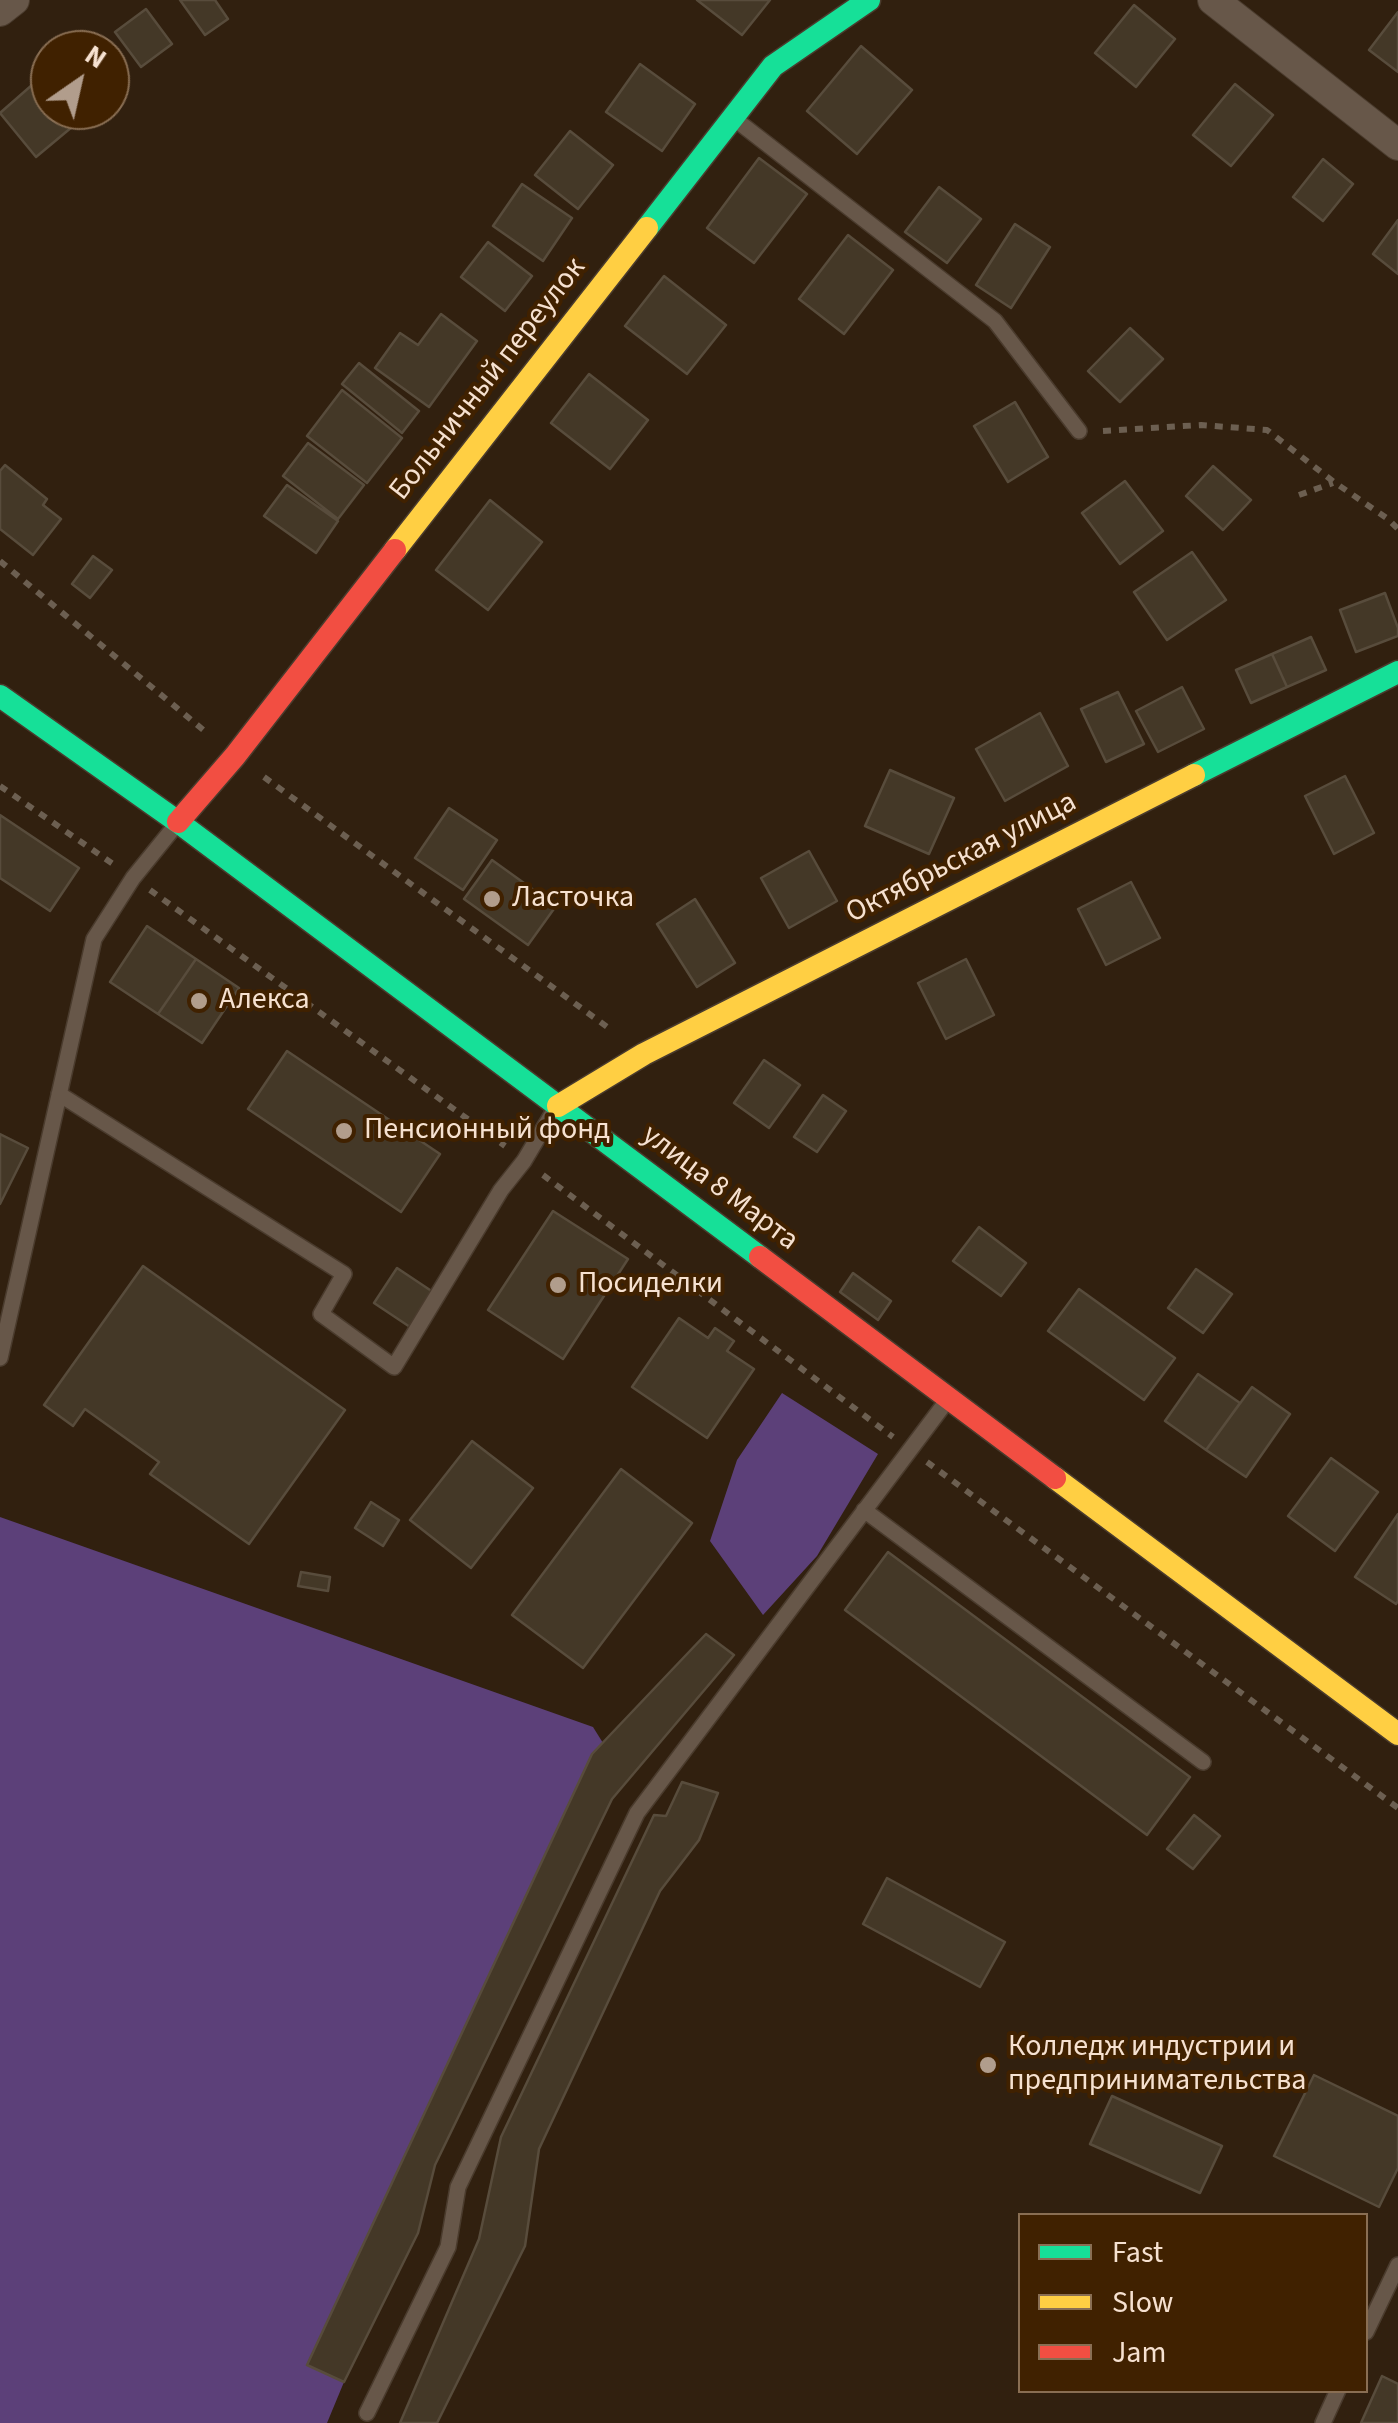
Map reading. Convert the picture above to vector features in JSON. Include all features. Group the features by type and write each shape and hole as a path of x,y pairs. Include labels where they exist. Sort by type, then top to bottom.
{"street":[{"path":"0,11 14,0"},
{"name":"Больничный переулок","path":"178,822 235,756 773,66 869,0"},
{"path":"1213,0 1398,145"},
{"name":"Октябрьская улица","path":"558,1106 644,1054 1398,672"},
{"name":"улица 8 Марта","path":"0,696 178,822 1398,1734"}],"lane":[{"path":"733,117 995,322 1078,430"},
{"path":"0,1358 94,939 133,878 178,822"},
{"path":"59,1094 344,1274 320,1314 394,1367 501,1190 558,1106"},
{"path":"366,2413 448,2248 458,2187 637,1813 948,1399"},
{"path":"864,1510 1202,1762"},
{"path":"1368,2328 1398,2265"},
{"path":"1322,2423 1337,2393"}],"path":[{"path":"1078,430 1112,432 1201,425 1267,430 1398,529"},
{"path":"1299,495 1334,482"},
{"path":"0,561 235,756 644,1054"},
{"path":"0,786 472,1120 910,1450 1398,1808"}],"shaded area":[{"path":"782,1393 878,1454 817,1556 763,1615 710,1541 737,1460"},
{"path":"0,1517 593,1727 603,1743 592,1754 307,2364 344,2382 327,2423 0,2423"}],"building":[{"path":"180,0 215,0 228,19 205,35"},
{"path":"697,0 770,0 742,35"},
{"path":"1134,5 1175,39 1136,87 1095,53"},
{"path":"146,9 172,44 141,67 130,52 130,30 118,30"},
{"path":"1398,12 1398,72 1369,50"},
{"path":"861,46 912,90 857,154 807,111"},
{"path":"640,64 695,104 662,151 606,112"},
{"path":"1235,84 1273,115 1231,166 1193,135"},
{"path":"30,87 30,130 68,130 36,157 0,113"},
{"path":"570,131 613,165 578,209 535,175"},
{"path":"759,158 807,194 754,263 707,228"},
{"path":"1323,159 1353,184 1323,221 1293,197"},
{"path":"522,184 572,218 543,261 493,226"},
{"path":"939,187 981,219 947,263 905,232"},
{"path":"1398,220 1398,274 1373,254"},
{"path":"1015,224 1050,247 1011,308 976,285"},
{"path":"848,235 893,270 844,334 799,299"},
{"path":"488,242 532,276 505,311 461,277"},
{"path":"664,276 726,325 687,374 625,326"},
{"path":"441,314 477,341 429,407 375,368 400,333 418,345"},
{"path":"1130,328 1163,359 1120,402 1088,371"},
{"path":"359,363 419,411 402,433 342,384"},
{"path":"589,374 648,420 610,469 551,423"},
{"path":"342,390 402,438 367,483 307,436"},
{"path":"1015,402 1048,457 1008,482 974,426"},
{"path":"308,443 364,485 338,519 283,476"},
{"path":"5,465 47,499 43,505 61,519 33,555 0,529 0,471"},
{"path":"1213,466 1251,500 1223,530 1186,496"},
{"path":"1125,481 1163,531 1120,564 1082,513"},
{"path":"287,485 338,521 316,553 264,516"},
{"path":"490,500 542,542 488,610 436,570"},
{"path":"1192,552 1226,600 1167,640 1134,592"},
{"path":"93,556 112,570 90,598 72,584"},
{"path":"1385,593 1398,636 1356,652 1340,610"},
{"path":"1311,637 1326,670 1287,687 1272,654"},
{"path":"1272,654 1287,687 1251,703 1236,670"},
{"path":"1182,687 1204,729 1158,752 1136,711"},
{"path":"1118,692 1144,744 1106,762 1081,709"},
{"path":"1040,713 1068,766 1005,801 976,749"},
{"path":"890,770 954,798 929,854 865,826"},
{"path":"1345,776 1374,833 1334,854 1305,796"},
{"path":"449,808 497,840 463,890 415,858"},
{"path":"0,815 79,868 50,911 0,878"},
{"path":"809,851 837,901 789,928 761,878"},
{"path":"492,860 556,906 528,945 464,899"},
{"path":"1131,882 1160,938 1106,965 1078,909"},
{"path":"695,899 735,963 697,987 657,924"},
{"path":"147,926 196,959 158,1014 110,982"},
{"name":"Алекса","path":"196,959 239,988 202,1043 158,1014"},
{"path":"966,959 994,1015 946,1039 918,983"},
{"name":"Пенсионный фонд","path":"287,1051 440,1154 401,1212 248,1109"},
{"path":"764,1060 800,1085 769,1128 734,1103"},
{"path":"823,1095 846,1111 817,1152 794,1137"},
{"path":"0,1134 28,1148 0,1204"},
{"name":"Посиделки","path":"553,1211 628,1259 563,1359 488,1310"},
{"path":"979,1227 1026,1263 1001,1296 953,1261"},
{"path":"143,1266 345,1410 249,1544 150,1474 159,1462 85,1409 73,1426 44,1405"},
{"path":"397,1268 433,1292 410,1327 374,1303"},
{"path":"1196,1269 1232,1294 1203,1333 1168,1308"},
{"path":"853,1273 891,1301 878,1320 840,1292"},
{"path":"1079,1289 1175,1358 1144,1400 1048,1331"},
{"path":"679,1318 708,1338 715,1328 734,1341 727,1351 754,1369 707,1438 632,1387"},
{"path":"1198,1374 1240,1403 1206,1450 1165,1421"},
{"path":"1252,1387 1290,1414 1246,1477 1206,1450"},
{"path":"472,1441 533,1488 471,1568 410,1520"},
{"path":"1331,1458 1378,1492 1335,1551 1288,1516"},
{"path":"621,1469 692,1523 583,1668 512,1615"},
{"path":"371,1502 399,1520 383,1546 355,1528"},
{"path":"1398,1514 1398,1601 1396,1604 1355,1577"},
{"path":"888,1552 1190,1777 1147,1835 845,1610"},
{"path":"301,1572 330,1577 328,1591 298,1586"},
{"path":"706,1634 734,1655 612,1799 435,2165 418,2233 344,2382 307,2365 592,1754"},
{"path":"682,1782 718,1793 699,1840 660,1891 539,2149 525,2246 437,2423 400,2423 479,2239 501,2137 654,1815 666,1816"},
{"path":"1194,1815 1220,1836 1193,1869 1167,1849"},
{"path":"887,1878 1005,1942 980,1987 863,1924"},
{"path":"1314,2075 1398,2116 1398,2168 1379,2207 1274,2156"},
{"path":"1112,2096 1222,2146 1200,2193 1090,2144"},
{"path":"1382,2376 1398,2384 1398,2423 1361,2423"}],"traffic: fast":[{"path":"647,228 773,66 869,0"},
{"path":"1194,775 1398,672"},
{"path":"0,696 178,822 760,1257"}],"traffic: slow":[{"path":"395,550 647,228"},
{"path":"558,1106 644,1054 1194,775"},
{"path":"1055,1478 1398,1734"}],"traffic: jam":[{"path":"178,822 235,756 395,550"},
{"path":"760,1257 1055,1478"}],"place":[{"name":"Ласточка","path":"492,899"},
{"name":"Алекса","path":"199,1001"},
{"name":"Пенсионный фонд","path":"344,1131"},
{"name":"Посиделки","path":"558,1285"},
{"name":"Колледж индустрии и предпринимательства","path":"988,2065"}]}
